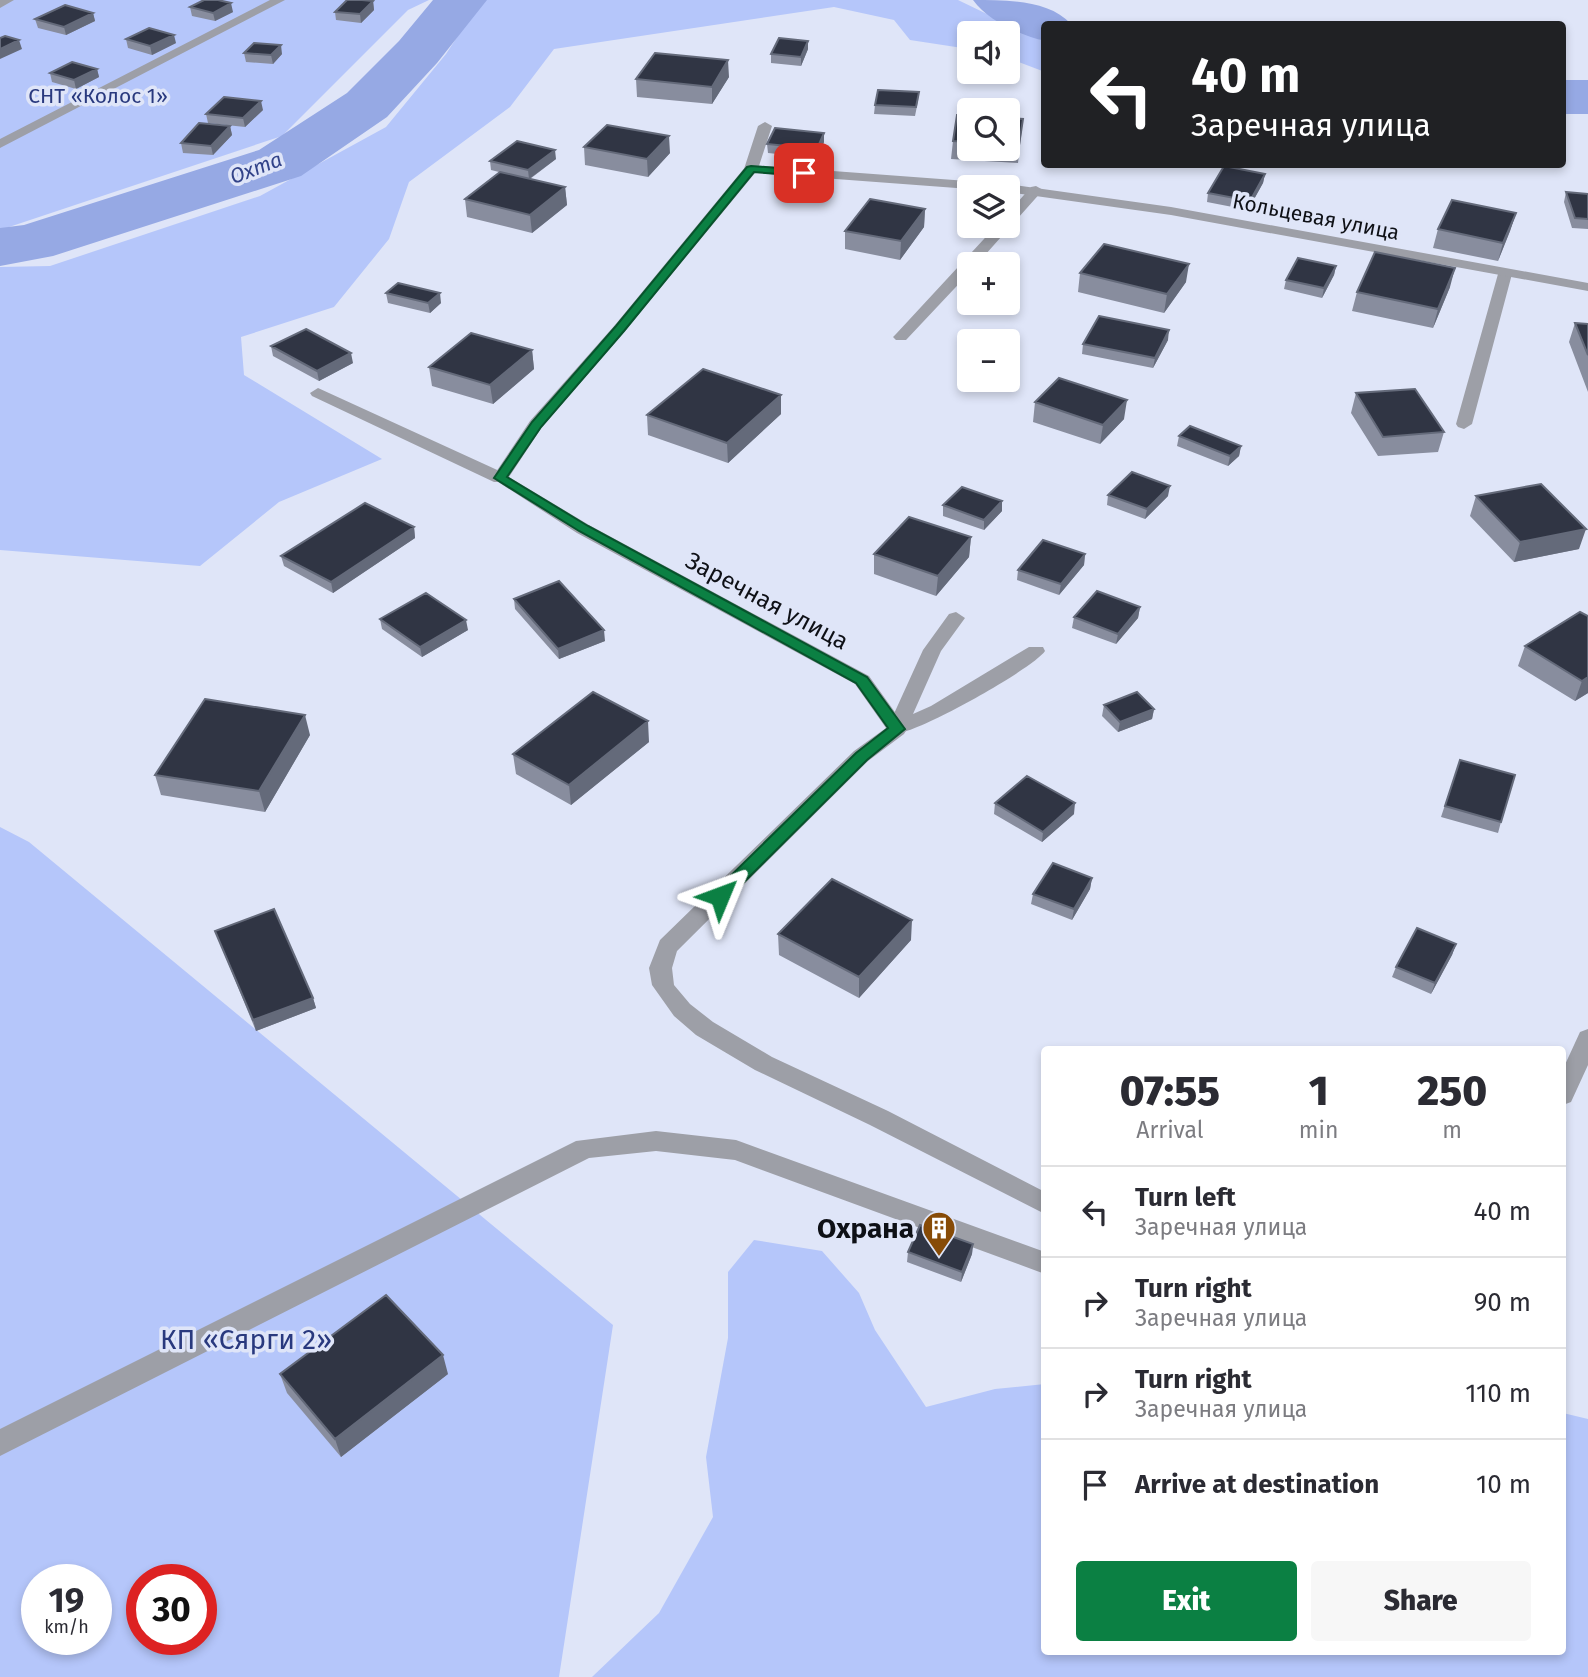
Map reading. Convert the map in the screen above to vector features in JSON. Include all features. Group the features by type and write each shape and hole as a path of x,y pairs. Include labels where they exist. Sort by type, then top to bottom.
{"street":[{"path":"0,4 8,0"},
{"path":"0,144 279,0"},
{"path":"500,478 536,424 620,328 751,169 765,126"},
{"path":"751,169 957,184"},
{"path":"1020,189 1036,191"},
{"path":"1020,208 1036,191"},
{"name":"Кольцевая улица","path":"1036,191 1171,211 1588,288"},
{"path":"901,337 993,238"},
{"path":"1464,424 1505,274"},
{"name":"Заречная улица","path":"318,393 500,478 583,528 862,680 897,729"},
{"path":"897,729 932,650 956,618"},
{"path":"1036,651 938,710 897,729 861,756 668,946 660,976 676,1004 723,1042 879,1118 1041,1203"},
{"path":"1566,1088 1588,1038"},
{"path":"0,1443 585,1148 656,1141 736,1150 1041,1262"}],"green space":[{"name":"СНТ «Колос 1»","path":"0,0 429,0 408,10 282,136 0,230"},
{"path":"484,0 958,0 1002,21 957,21 957,47 910,40 894,20 834,7 554,49 510,107 409,182 389,239 334,307 241,337 244,375 382,459 279,502 200,566 0,550 0,267 50,266 260,196 386,127 446,54 480,2"},
{"path":"1020,30 1041,40 1041,70 1020,63"},
{"name":"КП «Сярги 2»","path":"0,827 29,842 613,1325 559,1677 0,1677"},
{"path":"754,1240 822,1251 859,1293 875,1330 926,1407 995,1389 1041,1384 1041,1655 1566,1655 1566,1414 1588,1419 1588,1677 592,1677 659,1613 713,1517 706,1457 728,1338 728,1272"}],"building":[{"path":"204,0 231,3 213,13 190,7"},
{"path":"347,0 373,1 360,14 335,12"},
{"path":"65,5 93,13 64,27 35,19"},
{"path":"149,28 174,35 150,46 126,39"},
{"path":"5,36 19,40 0,49 0,38"},
{"path":"779,38 808,41 801,57 771,54"},
{"path":"254,43 281,45 271,55 244,53"},
{"path":"655,53 728,60 712,87 636,79"},
{"path":"72,62 97,69 74,80 50,73"},
{"path":"878,90 919,92 916,107 875,105"},
{"path":"224,97 261,101 243,118 206,114"},
{"path":"957,115 957,141 953,141"},
{"path":"199,123 230,126 211,146 181,143"},
{"path":"607,125 669,136 647,159 584,147"},
{"path":"775,128 824,133 817,149 767,144"},
{"path":"517,141 555,150 528,170 490,161"},
{"path":"1223,168 1265,174 1250,201 1208,193"},
{"path":"500,172 565,187 530,215 465,199"},
{"path":"1566,192 1588,194 1588,219 1575,218"},
{"path":"870,199 925,209 901,241 845,231"},
{"path":"1452,200 1516,213 1503,243 1438,229"},
{"path":"1104,244 1189,264 1167,294 1080,273"},
{"path":"1375,252 1455,268 1438,309 1357,292"},
{"path":"1298,258 1336,266 1324,288 1286,280"},
{"path":"398,283 440,293 428,303 386,293"},
{"path":"1099,316 1169,330 1155,358 1083,344"},
{"path":"1575,323 1588,324 1588,355"},
{"path":"306,329 351,353 317,371 271,346"},
{"path":"471,333 532,350 490,385 429,367"},
{"path":"703,369 781,395 727,443 647,415"},
{"path":"1059,378 1127,400 1103,425 1035,402"},
{"path":"1415,389 1444,432 1383,437 1356,393"},
{"path":"1190,426 1241,446 1230,456 1179,436"},
{"path":"1132,472 1170,486 1147,509 1108,495"},
{"path":"1541,484 1586,529 1520,542 1476,496"},
{"path":"962,487 1002,501 984,520 943,505"},
{"path":"365,503 414,527 331,582 281,556"},
{"path":"909,517 971,537 938,576 874,554"},
{"path":"1043,540 1085,554 1061,584 1018,570"},
{"path":"559,581 604,630 558,649 514,599"},
{"path":"1097,591 1140,607 1118,634 1074,617"},
{"path":"426,593 466,620 420,647 380,619"},
{"path":"1580,612 1588,616 1588,677 1582,681 1525,646"},
{"path":"593,692 648,721 569,785 513,754"},
{"path":"1137,692 1154,709 1120,722 1104,705"},
{"path":"205,699 305,715 259,791 155,775"},
{"path":"1460,760 1515,775 1501,822 1445,806"},
{"path":"1027,776 1075,803 1043,832 995,803"},
{"path":"1053,863 1092,878 1074,909 1033,894"},
{"path":"832,879 912,920 859,977 778,934"},
{"path":"274,909 313,998 253,1020 215,931"},
{"path":"1417,928 1456,944 1435,983 1396,967"},
{"name":"Охрана","path":"920,1225 973,1244 962,1272 908,1252"},
{"path":"386,1295 443,1355 335,1439 280,1374"}],"waterway":[{"name":"Охта","path":"0,247 31,243 280,163 367,105 418,52 461,0"},
{"name":"Охта","path":"999,0 1041,23"},
{"name":"Охта","path":"1566,97 1588,97"}],"place":[{"name":"Охрана","path":"939,1258"}],"route":[{"path":"720,896 861,756 897,729 862,680 583,528 500,478 536,424 620,328 751,169 804,173"}]}
